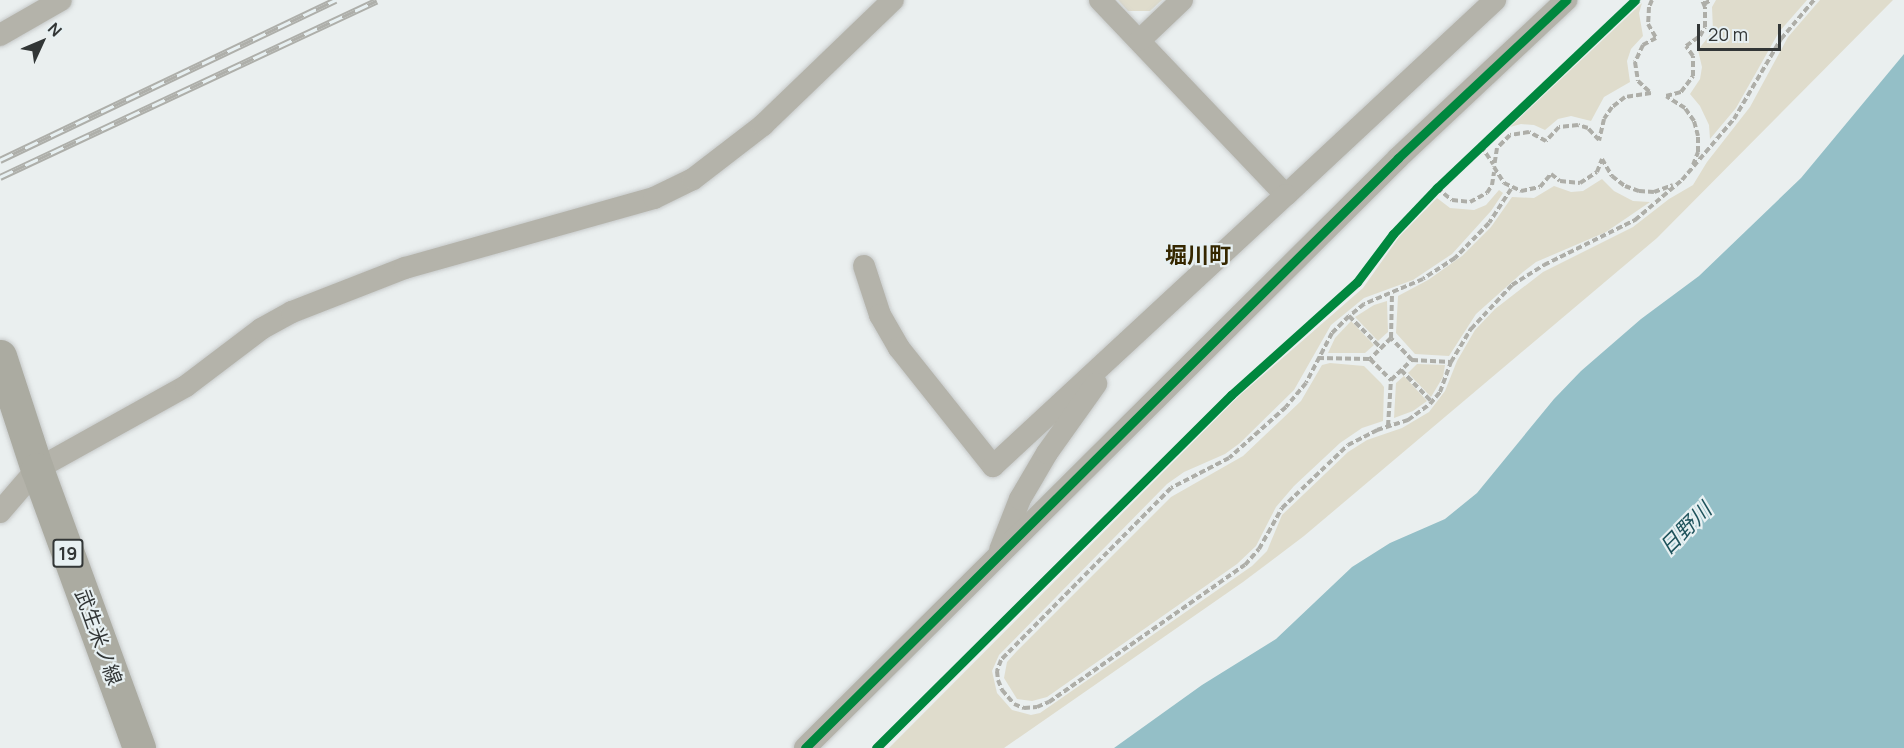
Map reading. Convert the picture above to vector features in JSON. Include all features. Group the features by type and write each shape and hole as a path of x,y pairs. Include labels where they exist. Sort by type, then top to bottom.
{"main road":[{"name":"武生米ノ線","path":"0,356 37,468 139,748"}],"street":[{"path":"0,35 62,0"},
{"path":"0,512 37,468 186,386 261,328 292,312 405,268 654,198 693,179 763,125 893,0"},
{"path":"1100,0 1286,195"},
{"path":"1140,40 1182,0"},
{"path":"864,266 880,315 899,348 993,466 1495,0"},
{"path":"805,748 1398,158 1566,0"},
{"path":"997,557 1020,499 1047,453 1136,334"}],"path":[{"path":"876,748 1231,395 1357,282 1393,234 1437,188 1635,0"},
{"path":"1437,188 1452,200 1461,202 1479,199 1492,185 1497,148 1510,135 1529,132 1546,141 1559,127 1578,124 1588,128 1599,140 1604,119 1612,107 1625,97 1651,93 1638,81 1635,62 1644,45 1656,38 1648,24 1649,7 1652,0"},
{"path":"1481,146 1503,183 1511,189 1531,190 1540,187 1551,174 1560,181 1580,183 1597,172 1602,159 1612,177 1624,186 1639,191 1654,192 1669,188 1682,180 1692,167 1698,152 1698,136 1694,121 1685,108 1666,96 1681,92 1693,76 1693,56 1686,45 1700,36 1707,18 1702,2 1711,0"},
{"path":"1511,189 1489,223 1455,258 1423,279 1364,304 1349,316 1332,333 1306,383 1286,407 1229,458 1171,488 1002,660 997,671 998,680 1002,690 1014,704 1024,708 1037,707 1049,702 1245,566 1254,557 1275,517 1290,499 1348,445 1388,426 1408,420 1432,402 1444,384 1451,362 1481,316 1512,285 1544,265 1635,220 1682,180 1734,119 1782,39 1814,0"},
{"path":"1318,358 1370,359 1391,339 1392,294"},
{"path":"1349,316 1382,348"},
{"path":"1391,339 1412,360 1451,362"},
{"path":"1370,359 1391,380"},
{"path":"1388,426 1391,380 1412,360"},
{"path":"1401,370 1432,402"}],"shaded area":[{"path":"1118,0 1162,0 1150,11 1128,11"},
{"path":"1716,0 1807,0 1779,32 1736,108 1710,139 1709,125 1700,106 1690,94 1700,79 1702,67 1698,50 1713,31 1712,7"},
{"path":"1820,0 1893,0 1657,238 1304,536 1243,582 1004,748 889,748 1238,397 1363,288 1399,237 1437,198 1450,208 1474,210 1486,205 1499,190 1503,193 1491,211 1452,254 1413,280 1364,298 1331,325 1294,390 1240,443 1225,454 1184,472 1167,484 999,655 992,671 997,693 1012,710 1031,715 1040,713 1252,566 1267,551 1282,515 1348,452 1367,440 1402,428 1429,412 1445,391 1457,361 1475,330 1495,309 1543,272 1633,227 1669,199 1693,185 1707,162 1750,107 1788,37"},
{"path":"1642,3 1639,13 1643,36 1631,49 1627,61 1630,82 1604,97 1591,121 1571,116 1558,119 1545,130 1534,125 1521,124 1510,127"},
{"path":"1602,179 1614,191 1633,201 1650,202 1606,232 1536,262 1476,314 1449,356 1415,354 1396,333 1398,296 1428,280 1462,256 1491,227 1512,197 1534,198 1554,186 1571,192 1583,191"},
{"path":"1387,301 1388,332 1378,341 1355,317 1374,305"},
{"path":"1351,321 1374,345 1365,353 1328,353 1335,338"},
{"path":"1330,363 1364,366 1381,383 1384,387 1383,421 1362,428 1340,443 1294,486 1276,507 1256,546 1237,564 1047,697 1032,701 1017,699 1004,678 1007,662 1017,651 1171,497 1243,456 1301,401 1322,365"},
{"path":"1417,364 1445,365 1443,377 1431,397 1408,373"},
{"path":"1404,376 1427,401 1413,411 1394,418 1396,383"}],"water":[{"name":"日野川","path":"1904,54 1904,748 1114,748 1202,685 1276,639 1352,567 1390,543 1445,519 1477,493 1554,399 1581,371 1641,319 1699,276 1801,178"}],"railway":[{"path":"0,160 336,0"},
{"path":"0,177 377,0"}],"cycle path":[{"path":"805,748 1398,158 1566,0"},
{"path":"876,748 1231,395 1357,282 1393,234 1437,188 1635,0"}],"district":[{"name":"堀川町","path":"1198,256"}]}
